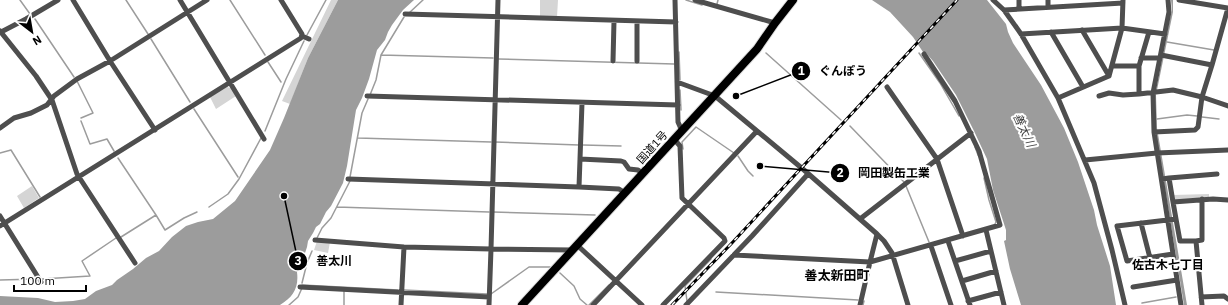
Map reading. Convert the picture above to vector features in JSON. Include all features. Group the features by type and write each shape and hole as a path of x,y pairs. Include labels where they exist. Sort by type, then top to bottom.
{"highway":[{"name":"国道1号","path":"522,305 757,49 793,0"}],"street":[{"path":"58,0 26,20 0,32 36,76 52,100 79,177 135,263"},
{"path":"73,0 110,61 156,130"},
{"path":"180,0 264,138"},
{"path":"0,128 14,118 47,105 54,96 77,79 110,61 207,0"},
{"path":"281,0 302,36 309,39"},
{"path":"489,305 498,0"},
{"path":"675,0 678,122 682,131"},
{"path":"695,0 775,23"},
{"path":"993,0 1004,10 1021,34 1058,98 1094,183 1125,305"},
{"path":"1019,0 1019,9"},
{"path":"1048,0 1048,7"},
{"path":"1076,0 1076,6"},
{"path":"1168,0 1169,12 1155,93 1156,131 1172,220 1180,242 1196,242 1202,240 1202,199"},
{"path":"1156,131 1195,130 1198,127 1202,97 1228,8 1216,3 1179,0"},
{"path":"1004,10 1076,6 1100,2 1123,1 1122,28 1109,76"},
{"path":"405,14 676,22"},
{"path":"613,61 614,21"},
{"path":"637,21 637,61"},
{"path":"1021,34 1122,28 1165,34"},
{"path":"1082,30 1109,76"},
{"path":"1050,32 1083,87"},
{"path":"1139,94 1139,66 1148,32"},
{"path":"2,225 156,130 302,36"},
{"path":"734,255 870,262 931,246 1000,225 979,151 972,133 955,101 924,54"},
{"path":"1141,58 1162,56 1212,65"},
{"path":"1112,66 1139,66"},
{"path":"1058,98 1109,76"},
{"path":"677,82 715,96 877,234 884,241 893,256 908,305"},
{"path":"887,87 937,159 963,236"},
{"path":"1099,96 1109,93 1123,95 1173,90 1202,97 1228,106"},
{"path":"367,96 495,101 678,105"},
{"path":"579,187 582,103"},
{"path":"593,305 689,205 757,131"},
{"path":"860,218 972,133"},
{"path":"663,305 724,241 724,238 682,198 680,146 674,140"},
{"path":"1084,160 1159,153 1228,150"},
{"path":"580,159 621,161 624,162 629,169 638,170 643,174"},
{"path":"686,305 808,174"},
{"path":"1165,179 1217,174"},
{"path":"348,179 619,189 625,194"},
{"path":"1165,179 1173,202 1173,254 1181,305"},
{"path":"1173,202 1202,199 1228,200"},
{"path":"0,216 2,225 41,282"},
{"path":"1172,220 1117,226 1127,261 1173,254"},
{"path":"1141,223 1150,258"},
{"path":"986,230 1004,305"},
{"path":"860,305 877,234"},
{"path":"315,240 404,247 491,249 575,248 616,281 642,305"},
{"path":"948,241 969,303 1001,292"},
{"path":"1196,242 1202,305"},
{"path":"931,246 950,305"},
{"path":"401,305 404,247"},
{"path":"955,261 991,251"},
{"path":"962,281 996,271"},
{"path":"1133,286 1177,280"},
{"path":"300,287 489,297"},
{"path":"1201,297 1224,296 1228,299"}],"shaded area":[{"path":"331,0 338,0 308,58 290,104 282,101"},
{"path":"540,0 558,0 557,17 540,17"},
{"path":"227,87 231,88 236,96 216,109 210,97"},
{"path":"32,186 39,198 24,208 17,196"},
{"path":"1209,194 1209,198 1174,201 1173,195"},
{"path":"317,241 330,242 328,253 314,250"}],"water":[{"path":"338,0 414,0 403,10 392,25 385,40 377,50 369,79 356,110 343,183 331,206 308,241 303,263 297,272 296,287 288,299 280,305 0,305 0,296 38,298 55,302 85,299 96,291 112,285 146,258 159,251 172,237 186,226 213,219 235,201 270,150 308,58"},
{"path":"872,0 987,0 1006,24 1013,43 1041,85 1064,128 1078,162 1094,210 1097,225 1110,266 1116,305 1021,305 1010,269 1004,241 1006,240 1006,230 993,190 987,159 974,131 956,95 933,61 926,53 923,52 913,37 890,12"},
{"path":"1171,0 1173,0 1173,12 1156,95 1157,128 1187,305 1184,305 1156,134 1155,95 1172,11"}],"waterway":[{"path":"20,0 30,14"},
{"path":"126,0 148,34"},
{"path":"230,0 265,55"},
{"path":"307,35 326,0"},
{"path":"409,13 423,0"},
{"path":"686,0 702,5"},
{"path":"717,4 718,0"},
{"path":"370,95 376,80 381,55 404,17"},
{"path":"35,19 74,77"},
{"path":"151,39 190,102"},
{"path":"265,131 286,79 304,41"},
{"path":"1167,42 1214,50"},
{"path":"679,52 680,80"},
{"path":"766,53 841,120"},
{"path":"919,53 940,83 959,116"},
{"path":"381,55 493,58"},
{"path":"498,59 674,64"},
{"path":"268,62 281,82"},
{"path":"77,81 93,113 81,118"},
{"path":"680,90 681,110"},
{"path":"350,177 362,113 368,99"},
{"path":"194,109 238,177"},
{"path":"1157,119 1187,115 1197,116"},
{"path":"1202,117 1219,119"},
{"path":"81,121 90,144 107,139 114,151"},
{"path":"850,126 904,182"},
{"path":"683,149 682,142 696,127 734,153"},
{"path":"209,207 228,194 239,179 261,138"},
{"path":"358,138 491,142"},
{"path":"495,142 579,145"},
{"path":"583,145 621,146"},
{"path":"975,147 978,155"},
{"path":"0,153 11,150 40,197"},
{"path":"738,156 753,176"},
{"path":"118,158 156,215"},
{"path":"984,178 996,222 995,224"},
{"path":"317,238 322,228 331,218 350,181"},
{"path":"906,186 929,242"},
{"path":"337,207 489,212"},
{"path":"121,237 156,215 165,230 197,212"},
{"path":"493,212 595,215"},
{"path":"42,279 90,276 82,261 116,238"},
{"path":"302,283 312,251"},
{"path":"687,301 685,286 711,259"},
{"path":"491,294 529,267 550,267"},
{"path":"560,273 574,286 580,299 587,305"},
{"path":"0,280 37,279"},
{"path":"302,285 398,290"},
{"path":"589,305 609,285"},
{"path":"289,305 298,297 302,288"},
{"path":"404,290 487,294"},
{"path":"344,291 344,305"},
{"path":"716,292 858,300"},
{"path":"1142,303 1176,297"},
{"path":"863,305 864,301"}],"railway":[{"path":"672,305 731,244 957,0"}],"place":[{"name":"ぐんぽう","path":"736,96"},
{"name":"岡田製缶工業","path":"760,166"},
{"name":"善太川","path":"284,196"}],"district":[{"name":"佐古木七丁目","path":"1168,265"},
{"name":"善太新田町","path":"837,275"}]}
